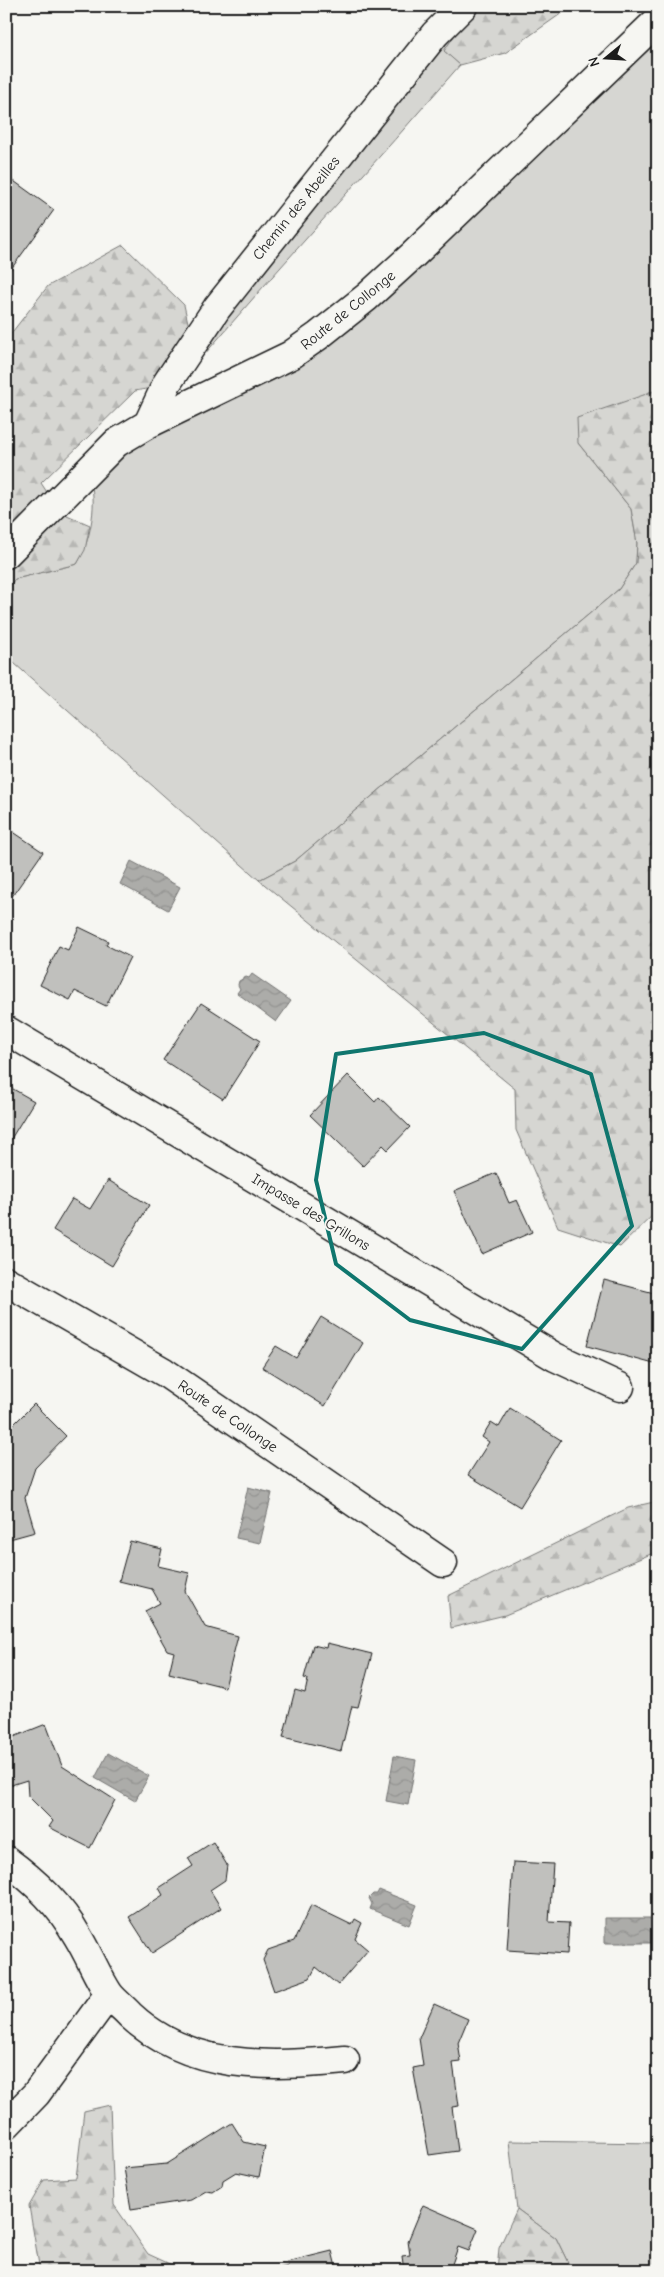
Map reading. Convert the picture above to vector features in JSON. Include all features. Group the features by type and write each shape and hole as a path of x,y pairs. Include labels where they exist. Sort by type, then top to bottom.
{"street":[{"name":"Chemin des Abeilles","path":"148,424 167,383 217,308 434,34 463,6"},
{"name":"Route de Collonge","path":"6,554 94,463 116,443 148,424 290,355 333,324 413,255 658,20"},
{"name":"Impasse des Grillons","path":"6,1030 555,1357 620,1387"},
{"name":"Route de Collonge","path":"6,1281 164,1372 443,1563"},
{"path":"6,1860 30,1877 66,1916 109,1994 147,2030 174,2046 226,2061 293,2065 345,2060"},
{"path":"6,2125 36,2094 109,1994"}],"highlighted area":[{"path":"484,1033 591,1074 632,1226 522,1349 410,1320 336,1264 316,1180 336,1054"}],"green space":[{"path":"481,6 572,6 505,53 460,65 444,51 460,27"},
{"path":"460,27 445,51 460,65 197,363 219,316 446,40"},
{"path":"658,36 658,390 649,392 578,443 631,509 637,543 636,563 619,589 295,861 259,880 6,656 6,589 15,579 77,564 86,545 93,513 91,482 124,455 145,442 235,396"},
{"path":"123,245 184,305 197,363 179,383 135,391 41,483 60,512 90,525 85,550 77,564 15,579 6,589 6,340 48,286"},
{"path":"658,390 658,1210 620,1247 558,1227 516,1130 515,1089 259,880 295,861 619,589 636,563 637,543 631,509 578,443 577,418"},
{"path":"658,1501 658,1551 505,1615 451,1628 448,1596 628,1508"},
{"path":"110,2105 114,2205 148,2254 185,2271 40,2271 29,2206 44,2180 76,2178 84,2111"},
{"path":"509,2141 658,2143 658,2271 572,2271 556,2238 517,2209"},
{"path":"517,2209 556,2238 572,2271 497,2271 499,2248"}],"water":[{"path":"131,861 180,887 168,910 120,884"},
{"path":"252,974 291,1001 276,1022 237,993 240,989 239,981 246,977 249,978"},
{"path":"248,1487 272,1493 260,1543 236,1538"},
{"path":"108,1753 149,1776 135,1801 95,1778"},
{"path":"394,1756 416,1760 408,1805 386,1801"},
{"path":"379,1890 417,1905 409,1925 370,1909 372,1904 369,1898 373,1894 377,1894"},
{"path":"605,1918 651,1918 651,1943 605,1943"}],"building":[{"path":"11,179 54,210 6,276 6,187"},
{"path":"6,827 43,852 6,905"},
{"path":"79,927 108,941 106,945 130,957 106,1006 75,991 70,1000 40,985 59,946 68,950"},
{"path":"201,1003 260,1041 223,1099 163,1060"},
{"path":"348,1075 375,1102 379,1097 410,1127 388,1150 383,1145 363,1166 310,1115"},
{"path":"6,1085 34,1101 6,1147"},
{"path":"496,1173 509,1203 517,1200 532,1232 482,1254 454,1191"},
{"path":"108,1180 149,1205 112,1266 53,1230 72,1199 90,1209"},
{"path":"604,1280 658,1294 658,1348 654,1364 587,1346"},
{"path":"321,1317 363,1343 325,1406 262,1367 276,1346 296,1358"},
{"path":"34,1404 66,1436 35,1468 25,1498 35,1532 6,1540 6,1432"},
{"path":"510,1408 561,1440 520,1507 468,1475 489,1442 482,1437 491,1422 499,1427"},
{"path":"130,1541 162,1549 158,1566 189,1573 185,1591 205,1627 238,1636 225,1687 169,1673 174,1652 167,1650 145,1611 160,1603 152,1589 119,1581"},
{"path":"327,1643 372,1654 358,1707 352,1706 341,1751 283,1737 295,1690 305,1693 308,1679 304,1678 313,1645 326,1648"},
{"path":"46,1724 62,1766 115,1800 90,1848 49,1827 53,1821 28,1796 27,1780 8,1786 6,1780 6,1740"},
{"path":"213,1842 227,1865 225,1880 210,1890 221,1908 152,1953 129,1917 163,1895 159,1888 193,1866 188,1858"},
{"path":"513,1862 553,1864 549,1922 569,1923 567,1954 507,1950"},
{"path":"311,1905 352,1925 355,1919 362,1923 355,1939 368,1950 338,1985 316,1967 310,1978 274,1991 263,1960 268,1950 294,1941"},
{"path":"434,2004 468,2019 458,2043 461,2062 453,2063 459,2106 452,2107 458,2151 429,2155 413,2068 423,2066 419,2038"},
{"path":"232,2123 244,2142 265,2147 259,2177 236,2172 223,2180 222,2186 213,2192 206,2191 191,2200 131,2209 124,2168 167,2164"},
{"path":"423,2205 478,2229 469,2251 458,2247 452,2264 453,2271 404,2271 402,2256 410,2255 408,2241"},
{"path":"332,2251 337,2271 268,2271 288,2266 287,2262"}]}
